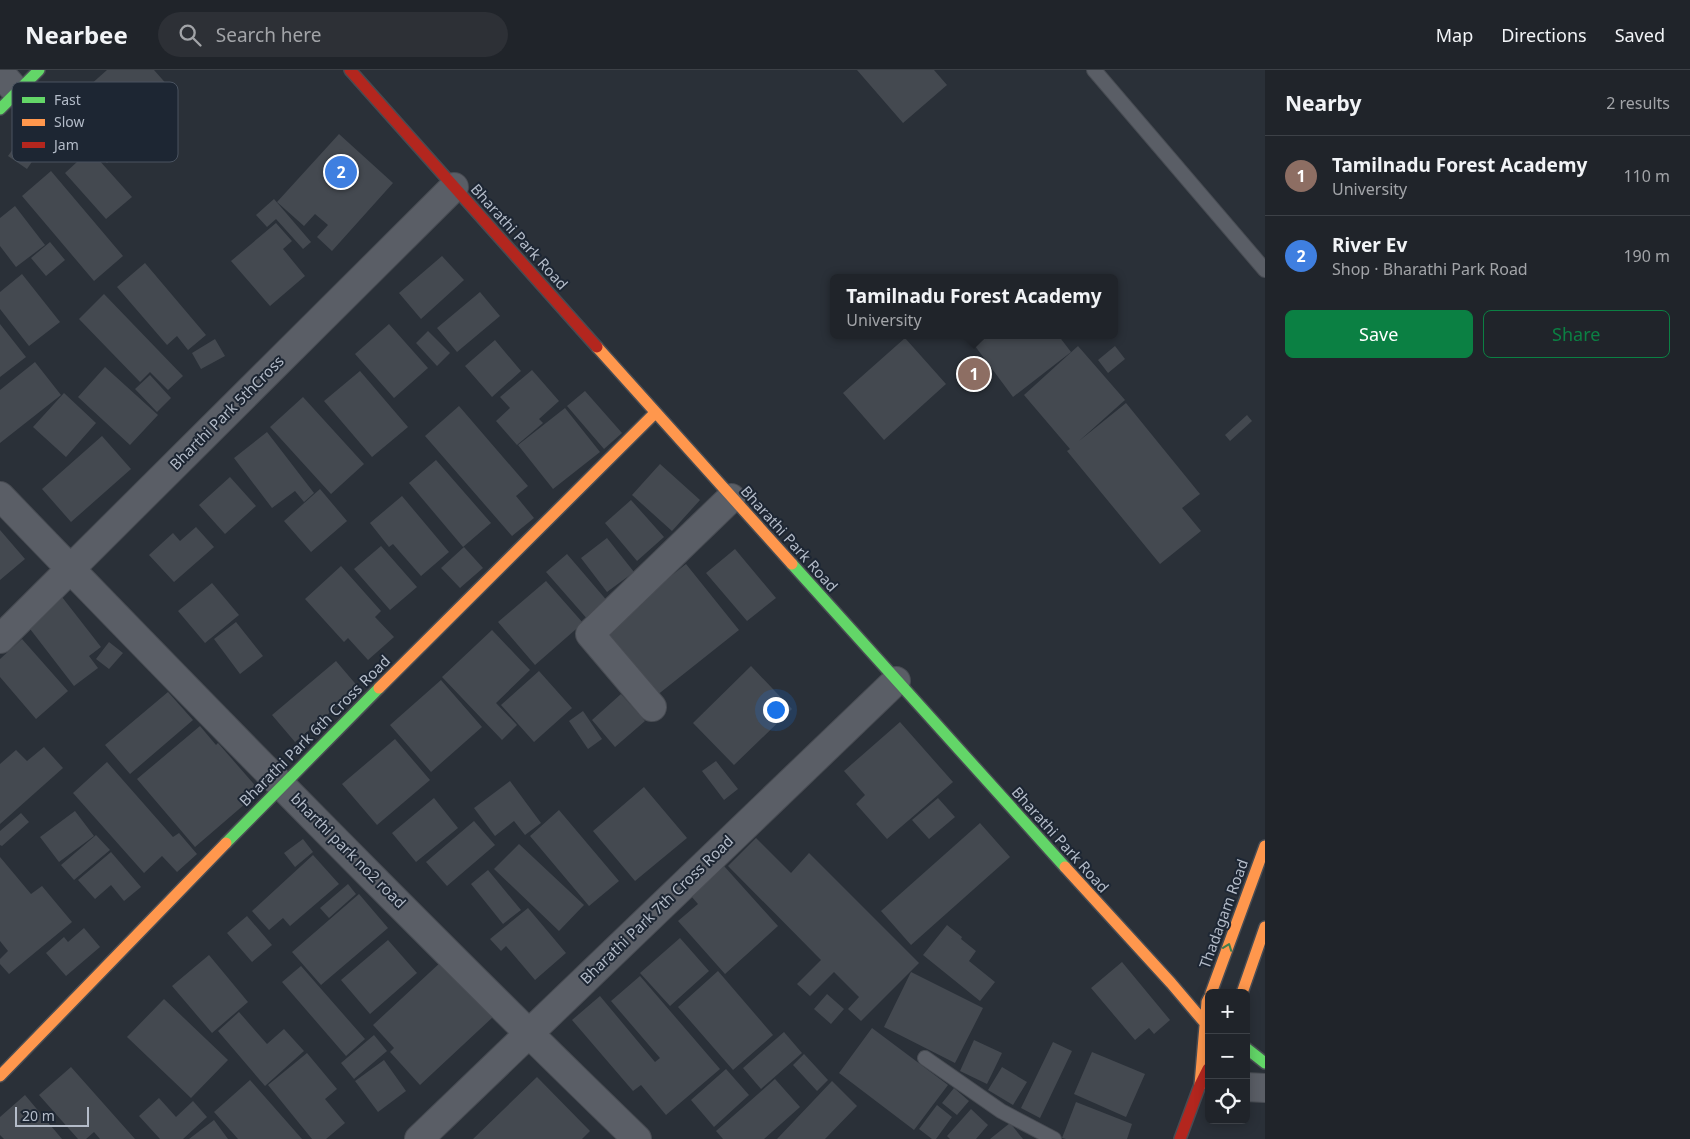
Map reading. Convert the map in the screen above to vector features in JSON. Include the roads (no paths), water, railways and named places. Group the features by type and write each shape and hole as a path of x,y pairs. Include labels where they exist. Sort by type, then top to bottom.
{"main road":[{"path":"20,82 39,70"},
{"name":"Bharathi Park Road","path":"350,70 731,498 1205,1022"},
{"name":"Bharathi Park 6th Cross Road","path":"0,1076 282,785 655,412"},
{"name":"Thadagam Road","path":"1212,989 1265,846"},
{"path":"1243,989 1265,928"},
{"path":"1250,1051 1265,1063"},
{"path":"1180,1139 1205,1081"}],"street":[{"name":"Bharthi Park 5thCross","path":"0,639 454,186"},
{"name":"bharthi park no2 road","path":"0,496 528,1034 637,1139"},
{"path":"652,707 590,634 731,498"},
{"name":"Bharathi Park 7th Cross Road","path":"419,1139 896,681"},
{"path":"1250,1087 1265,1088"}],"lane":[{"path":"1094,70 1265,270"},
{"path":"926,1058 1001,1111 1054,1139"}],"place":[{"name":"River Ev","path":"341,172"},
{"name":"Tamilnadu Forest Academy","path":"974,374"}]}
